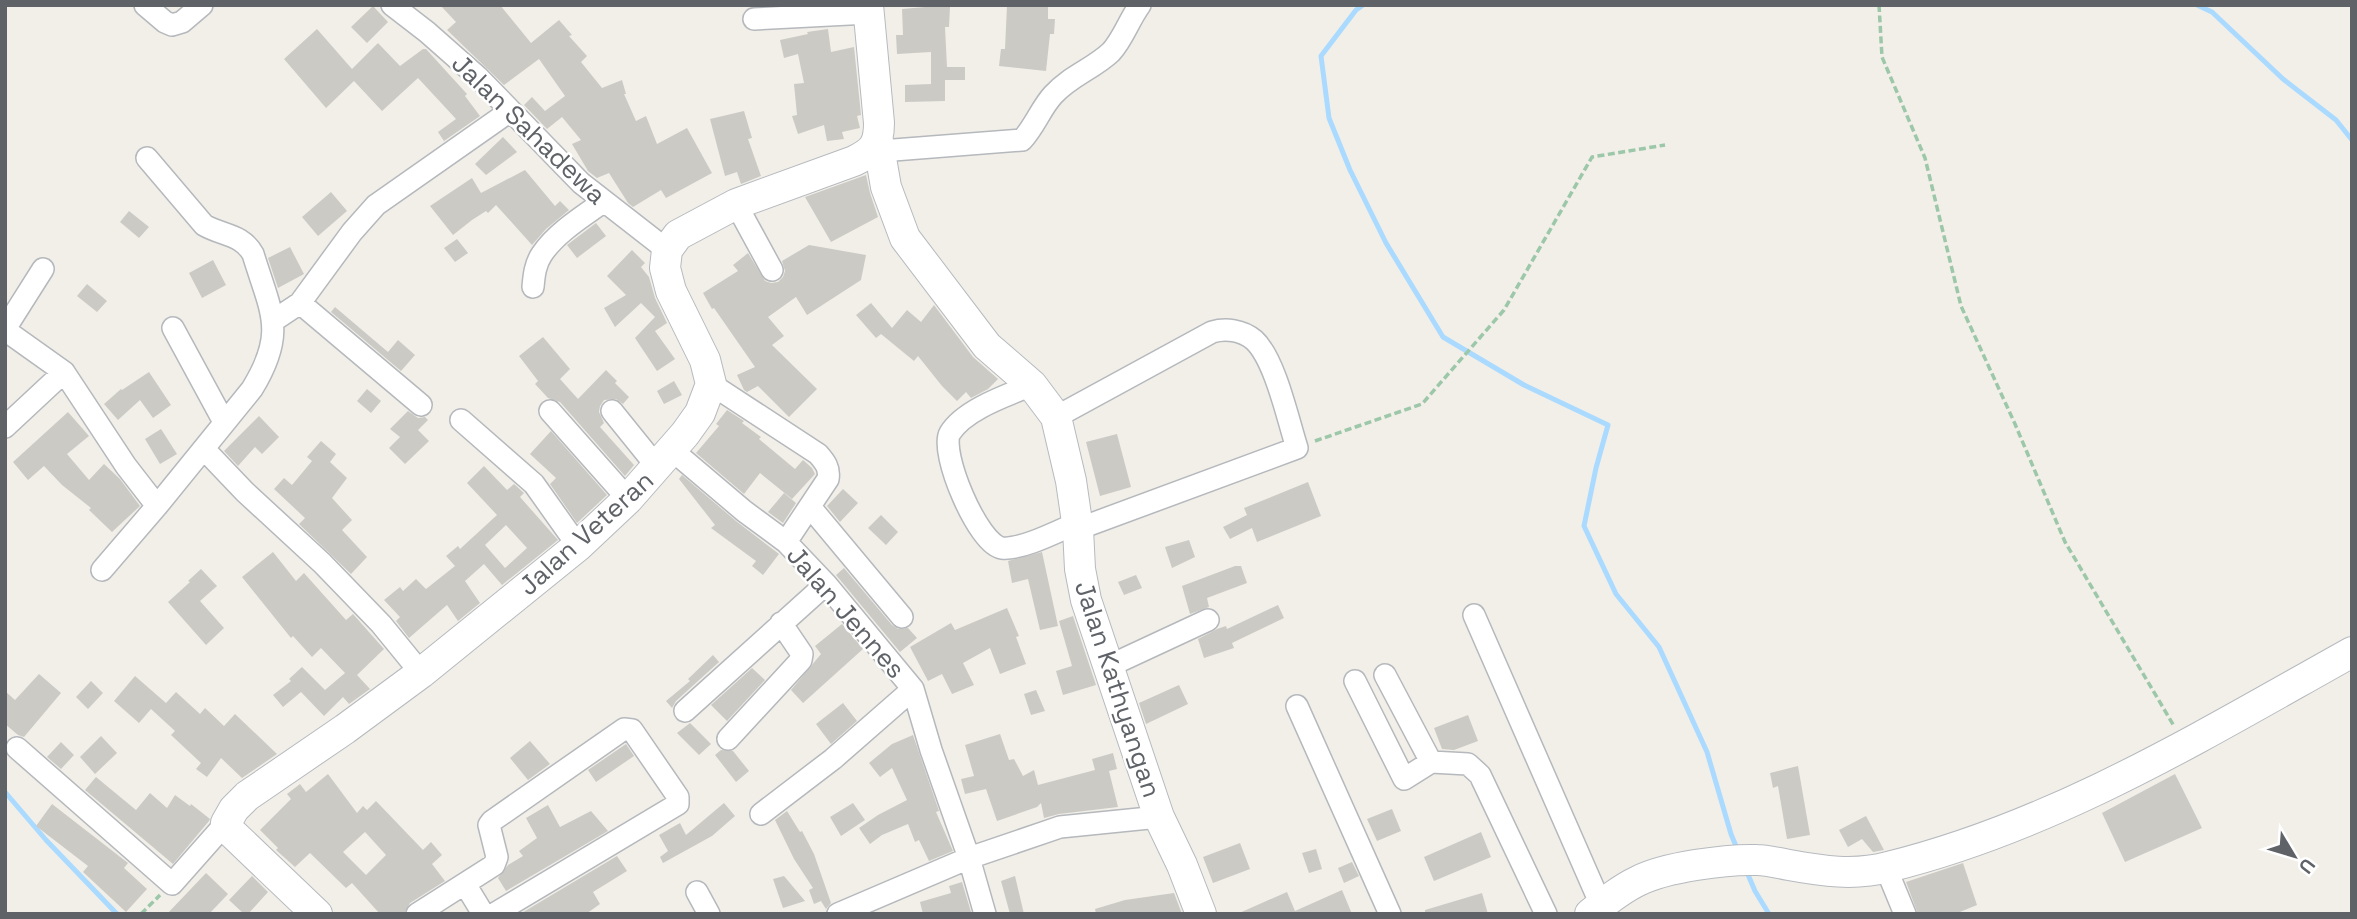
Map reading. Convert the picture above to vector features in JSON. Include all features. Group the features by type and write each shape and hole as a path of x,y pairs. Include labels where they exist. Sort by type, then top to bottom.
{"street":[{"path":"145,5 172,26 182,22 202,5"},
{"name":"Jalan Sahadewa","path":"393,5 478,77 603,202 667,250"},
{"path":"786,542 828,479 826,463 818,454 712,384 705,360 671,291 665,268 667,250 678,234 736,204 854,161 879,146 1022,140 1052,96 1069,80 1111,52 1140,5"},
{"path":"754,19 868,9 879,146"},
{"path":"273,321 300,303 352,232 376,205 510,111"},
{"name":"Jalan Kathyangan","path":"879,146 886,187 905,238 987,345 1032,385 1056,417 1067,459 1078,526 1084,592 1159,817 1201,914"},
{"path":"102,570 252,389 263,371 273,338 273,321 249,246 239,238 214,231 204,225 148,158"},
{"path":"533,287 535,268 542,254 575,222 603,202"},
{"path":"736,204 772,270"},
{"path":"43,269 5,329 64,372 126,466 157,506"},
{"path":"300,303 421,405"},
{"path":"173,328 224,422"},
{"path":"1032,385 984,406 957,424 948,435 947,448 969,511 985,538 1002,548 1021,545 1078,526 1297,448 1270,365 1254,340 1226,328 1212,331 1056,417"},
{"path":"5,427 64,372"},
{"name":"Jalan Veteran","path":"226,823 234,809 247,796 421,673 578,546 628,499 665,459 700,414 712,384"},
{"path":"550,411 628,499"},
{"name":"Jalan Jennes","path":"612,411 665,459 786,542 826,584 913,690 985,914"},
{"path":"461,420 534,484 578,546"},
{"path":"204,449 245,492 323,563 381,624 421,673"},
{"path":"811,508 902,617"},
{"path":"685,710 826,584"},
{"path":"1474,615 1596,910 1638,881 1655,874 1713,863 1758,860 1844,873 1886,868 2007,831 2074,802 2185,745 2352,652"},
{"path":"1107,667 1208,620"},
{"path":"728,739 801,660 800,649 781,623"},
{"path":"1385,675 1431,762"},
{"path":"1355,681 1404,779 1431,762 1468,764 1480,775 1546,914"},
{"path":"761,814 833,759 913,690"},
{"path":"1297,706 1390,914"},
{"path":"417,914 496,863 489,825 492,821 624,729 632,730 678,797 678,804 494,914"},
{"path":"17,748 172,884 226,823 246,848 317,914"},
{"path":"843,913 969,859 1060,827 1159,817"},
{"path":"1886,868 1905,914"},
{"path":"465,884 482,912 486,914"},
{"path":"697,892 709,914"}],"path":[{"path":"1879,5 1882,57 1925,158 1961,306 2065,541 2185,745"},
{"path":"1297,448 1422,404 1504,310 1592,157 1665,145"},
{"path":"141,914 172,884"}],"building":[{"path":"440,5 500,5 531,43 559,20 587,56 581,62 602,88 622,80 624,94 636,121 646,116 657,144 687,128 712,173 666,198 661,190 633,207 609,173 597,178 588,171 572,144 581,140 562,117 547,129 524,105 532,97 545,111 565,96 539,59 504,85 447,30 456,22"},
{"path":"1007,5 1048,5 1048,19 1055,19 1054,34 1050,34 1046,71 999,66 1001,49 1005,49"},
{"path":"373,6 388,22 367,43 351,27"},
{"path":"950,7 949,27 945,27 947,67 965,67 965,80 945,80 945,101 905,102 905,85 931,84 931,52 897,54 896,35 903,35 902,9"},
{"path":"317,29 352,69 378,43 400,66 426,49 467,94 465,96 480,116 444,141 438,132 456,119 418,78 382,111 354,81 326,108 284,59"},
{"path":"828,29 831,52 854,47 861,115 857,116 860,128 842,132 844,139 827,141 824,125 798,134 792,116 797,115 794,84 804,83 798,54 784,58 780,40"},
{"path":"744,111 752,138 748,139 761,176 741,184 737,172 725,176 710,119"},
{"path":"503,137 517,152 486,175 475,164"},
{"path":"525,170 555,206 560,201 569,210 532,245 496,205 453,235 430,206 472,178 481,193"},
{"path":"866,175 878,217 831,242 805,197"},
{"path":"331,192 347,211 318,236 302,217"},
{"path":"129,211 149,227 139,238 120,222"},
{"path":"596,223 606,236 577,258 567,245"},
{"path":"457,239 468,253 455,262 444,248"},
{"path":"809,245 866,255 861,280 807,315 796,297 768,317 784,336 772,345 817,389 789,417 758,386 747,392 744,390 737,375 755,367 703,293 738,271 733,265 748,253 765,281 778,282 785,271 782,261"},
{"path":"290,247 304,274 278,288 268,258"},
{"path":"632,250 645,263 641,267 649,277 667,323 655,331 675,359 657,371 635,338 655,317 641,303 615,327 604,308 626,295 607,276"},
{"path":"213,260 226,285 202,298 189,273"},
{"path":"87,284 107,301 97,312 77,296"},
{"path":"871,303 892,328 907,310 921,322 934,305 973,357 998,379 988,389 971,398 966,392 957,401 918,356 914,361 881,334 876,338 856,315"},
{"path":"335,307 388,352 398,340 415,355 401,371 331,312"},
{"path":"543,337 570,369 560,379 578,399 606,370 629,397 623,404 616,399 604,400 599,412 604,423 600,427 634,465 625,476 560,402 548,398 535,384 538,381 519,356"},
{"path":"149,372 171,405 153,418 140,400 118,420 104,404 121,389"},
{"path":"674,381 682,395 664,404 657,391"},
{"path":"367,389 381,401 371,413 357,401"},
{"path":"727,410 744,421 742,423 795,469 803,460 812,468 815,474 792,499 760,473 744,494 696,453 719,426 716,424"},
{"path":"408,411 418,418 425,417 428,420 418,430 429,441 405,464 389,448 400,437 390,429"},
{"path":"68,412 89,436 67,454 89,480 104,464 120,479 140,506 112,532 89,510 91,508 62,485 44,466 28,480 13,462"},
{"path":"259,416 279,437 262,454 255,447 238,466 224,451"},
{"path":"161,429 177,454 160,464 145,439"},
{"path":"551,431 607,495 577,523 550,484 556,478 530,454"},
{"path":"1117,434 1131,487 1100,496 1086,442"},
{"path":"321,441 336,454 330,462 347,478 332,498 352,520 342,530 367,557 351,574 299,524 305,518 274,489 284,478 292,485 312,461 307,457"},
{"path":"484,466 507,490 514,484 524,493 520,497 558,540 502,585 484,564 465,581 480,603 458,621 447,605 409,638 396,621 400,617 384,600 400,587 403,591 416,579 426,589 455,566 446,556 458,546 460,549 497,515 467,483","holes":["506,525 527,548 505,568 485,545"]},
{"path":"682,475 779,554 763,575 752,566 756,561 711,528 715,525 679,479"},
{"path":"1308,482 1321,516 1257,542 1252,528 1230,539 1223,527 1247,515 1244,508"},
{"path":"843,489 858,503 840,522 827,506"},
{"path":"784,493 796,503 783,523 768,512"},
{"path":"881,515 898,532 886,545 868,528"},
{"path":"1189,540 1195,557 1172,568 1165,547"},
{"path":"273,552 296,581 304,573 346,620 353,614 384,649 357,675 370,689 349,704 343,697 324,716 301,692 283,707 273,695 291,681 289,679 302,667 325,690 345,673 321,648 312,657 293,636 291,638 242,577"},
{"path":"1042,552 1058,626 1040,630 1028,579 1012,583 1008,561"},
{"path":"1241,566 1247,583 1207,598 1209,607 1190,614 1182,586"},
{"path":"844,568 892,625 898,629 908,628 917,638 900,652 836,575"},
{"path":"201,569 217,586 200,601 224,628 206,645 168,602"},
{"path":"1136,575 1142,588 1124,595 1118,582"},
{"path":"1278,605 1284,618 1232,643 1234,648 1204,658 1198,639 1217,629 1226,626 1227,629"},
{"path":"1007,608 1019,636 1016,637 1026,664 1000,674 990,648 963,663 974,685 952,694 942,674 928,681 910,647 951,623 955,630"},
{"path":"1073,616 1096,685 1063,695 1056,671 1072,666 1059,621"},
{"path":"842,624 863,649 803,703 791,690 821,654 815,646"},
{"path":"713,655 719,662 676,701 672,708 666,701 690,681 688,679"},
{"path":"752,668 765,680 727,721 711,705"},
{"path":"39,674 61,693 24,737 5,724 5,691 15,700"},
{"path":"135,676 166,703 176,692 200,714 205,708 224,726 235,714 277,754 242,778 221,758 207,777 196,769 201,763 171,735 175,731 151,709 139,723 114,701"},
{"path":"91,681 103,693 88,709 76,697"},
{"path":"1179,685 1188,704 1146,724 1139,703"},
{"path":"1036,690 1045,711 1031,715 1024,694"},
{"path":"843,703 857,721 831,744 816,724"},
{"path":"1468,715 1478,741 1454,750 1442,749 1434,728"},
{"path":"690,723 711,744 699,755 677,733"},
{"path":"1000,734 1009,760 1014,759 1023,776 1034,770 1038,785 1095,770 1092,759 1113,753 1117,769 1109,771 1118,807 1044,818 1041,803 1037,807 997,821 986,789 965,794 961,779 974,776 965,745"},
{"path":"913,735 939,811 936,812 953,851 929,861 919,840 915,842 908,824 882,835 870,844 859,828 907,800 892,768 880,777 869,763 892,744"},
{"path":"101,736 117,753 95,774 80,757"},
{"path":"530,741 550,764 528,780 510,758"},
{"path":"61,742 74,755 61,769 47,757"},
{"path":"626,744 634,756 596,782 588,770"},
{"path":"721,750 733,751 749,771 736,782 715,755"},
{"path":"1798,766 1810,835 1787,839 1778,786 1773,788 1770,773"},
{"path":"328,774 357,813 363,806 367,810 376,801 423,850 431,842 442,855 432,864 445,881 410,903 404,914 380,914 352,883 346,888 310,853 295,867 276,850 278,848 260,830 291,799 287,794 300,784 306,792","holes":["365,832 386,855 366,875 343,852"]},
{"path":"2175,774 2202,828 2125,862 2102,813"},
{"path":"96,777 136,810 150,793 167,808 175,795 210,819 173,864 85,790"},
{"path":"724,803 735,816 712,836 663,863 660,857 668,851 659,835 680,823 686,835"},
{"path":"853,803 865,820 841,836 830,817"},
{"path":"52,804 128,863 124,868 147,889 126,912 83,872 88,866 36,826"},
{"path":"548,805 560,827 591,811 608,831 506,891 498,878 508,865 523,856 519,851 537,838 526,818"},
{"path":"1392,809 1401,831 1377,841 1367,819"},
{"path":"787,811 814,854 831,903 826,909 821,901 814,904 809,890 813,888 794,859 775,820"},
{"path":"1866,816 1884,850 1873,852 1862,839 1848,847 1839,830"},
{"path":"1481,832 1491,857 1434,881 1424,857"},
{"path":"1240,843 1250,869 1213,883 1203,857"},
{"path":"1316,849 1322,869 1309,873 1302,853"},
{"path":"617,856 627,871 593,892 600,904 586,914 520,914"},
{"path":"1352,862 1359,876 1344,883 1338,868"},
{"path":"1963,863 1977,905 1955,914 1918,914 1906,882"},
{"path":"206,873 228,894 209,914 167,914"},
{"path":"252,876 268,892 248,914 244,914 229,900"},
{"path":"784,876 805,901 783,908 773,879"},
{"path":"1015,876 1024,914 1010,914 1001,881"},
{"path":"962,882 971,912 923,914 920,902 951,893 949,886"},
{"path":"1342,890 1352,914 1237,914 1287,892 1295,911"},
{"path":"1174,893 1182,914 1096,914 1095,909 1125,900"},
{"path":"1482,893 1488,914 1425,914 1425,910"}],"waterway":[{"path":"1363,5 1356,10 1321,56 1329,118 1350,170 1386,243 1443,337 1524,385 1608,425 1584,526 1616,594 1659,647 1707,752 1738,851"},
{"path":"2197,5 2212,12 2283,79 2336,120 2352,140"},
{"path":"5,792 46,840 117,914"},
{"path":"1746,870 1769,914"}]}
